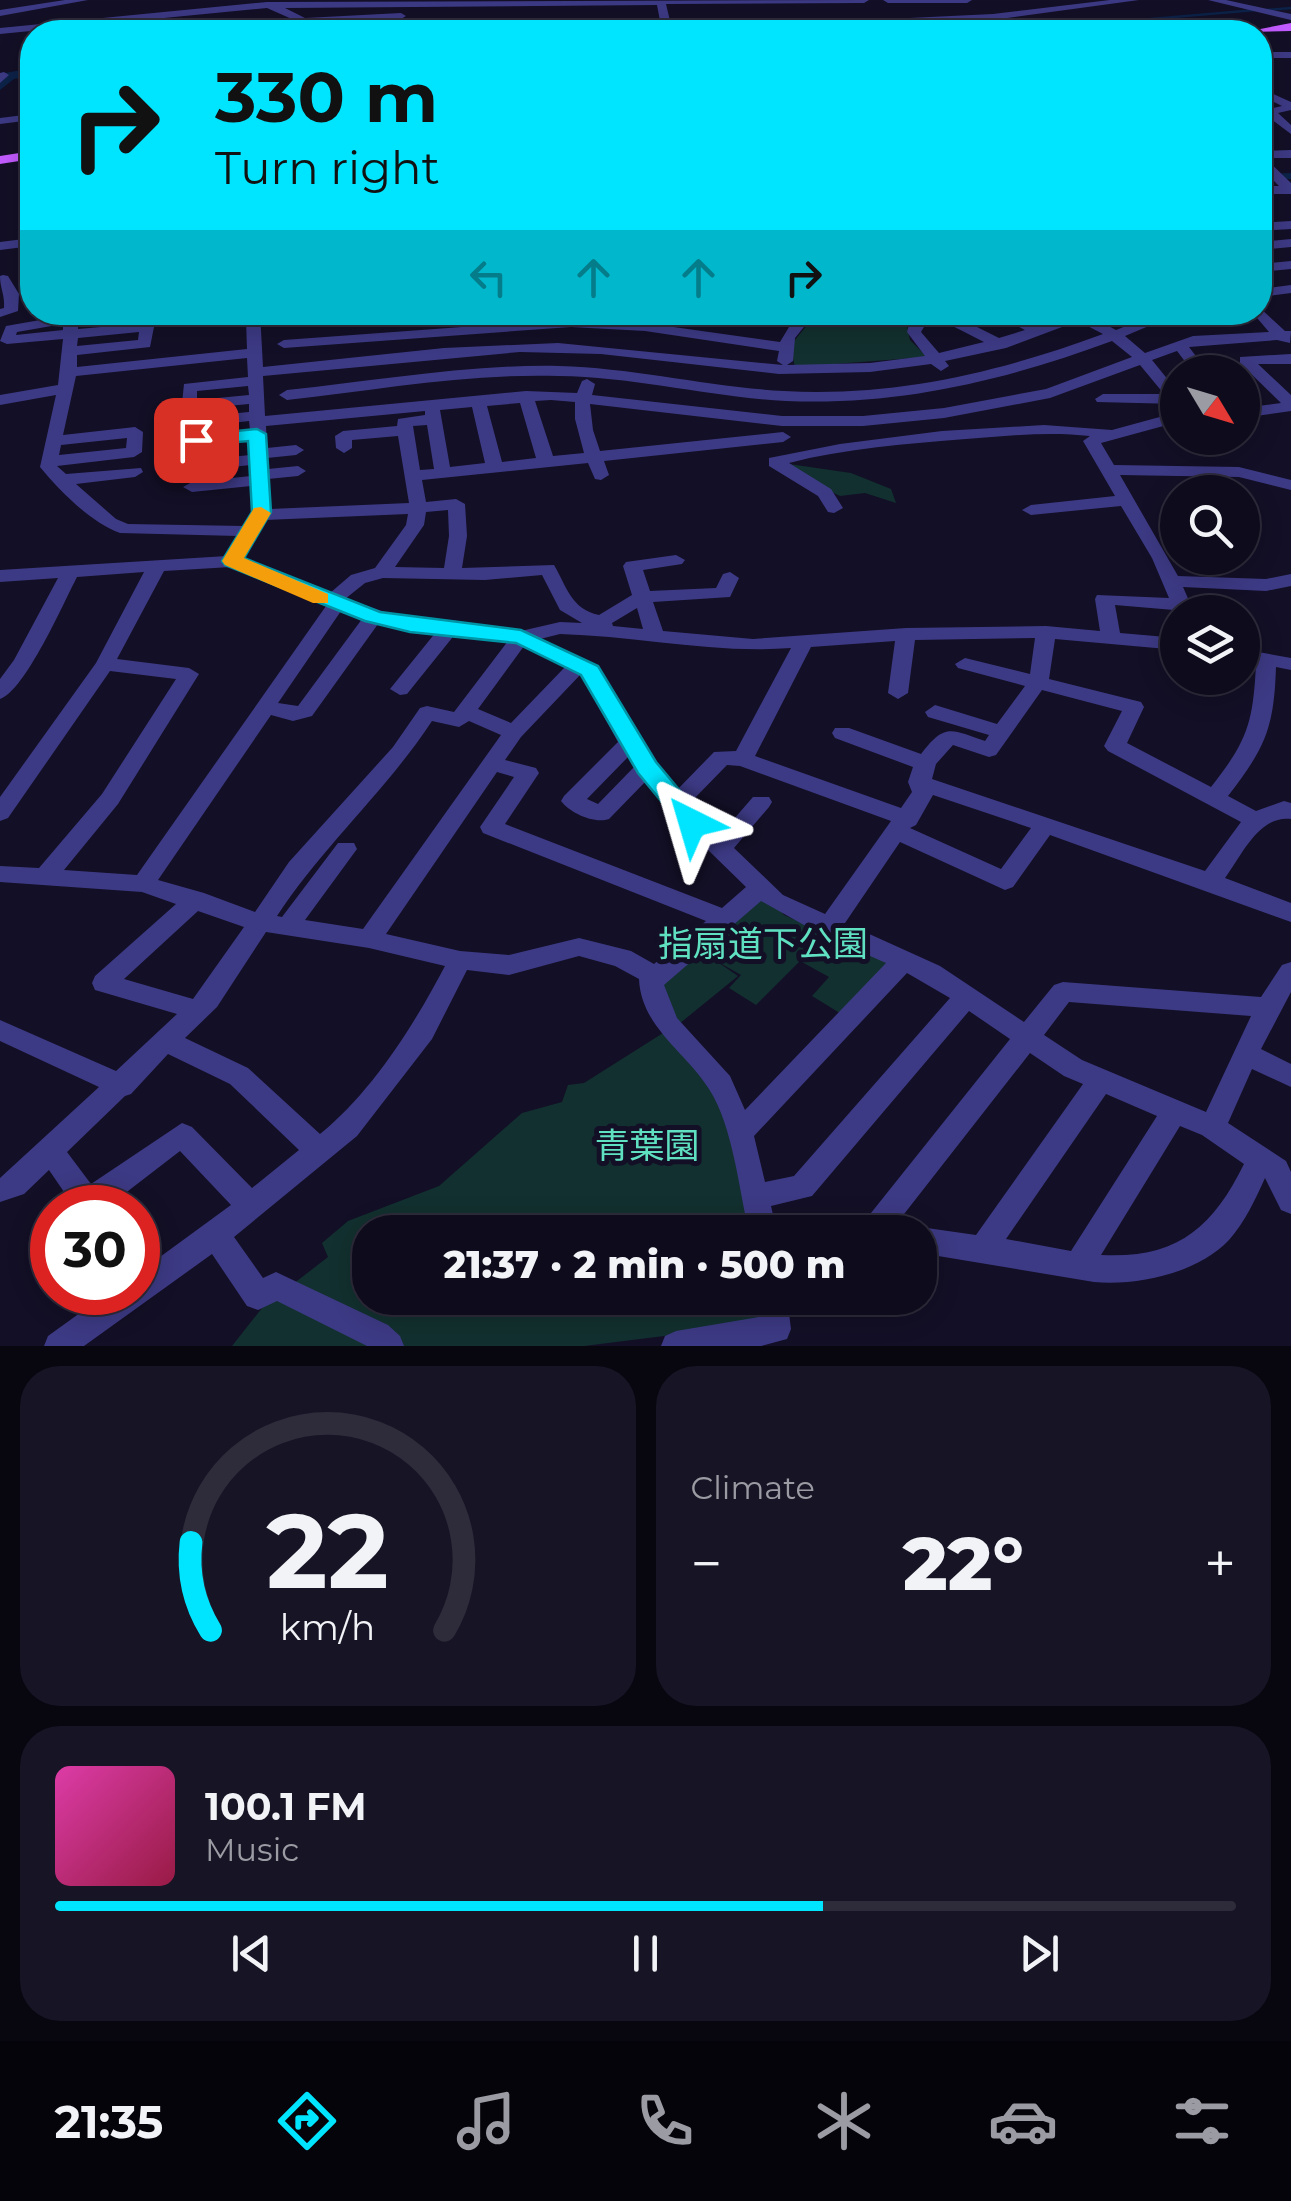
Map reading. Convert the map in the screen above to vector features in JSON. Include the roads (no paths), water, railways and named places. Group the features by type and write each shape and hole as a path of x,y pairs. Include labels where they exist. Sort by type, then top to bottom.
{"street":[{"path":"0,13 83,0"},
{"path":"105,20 269,3 662,8 737,0 864,0"},
{"path":"888,0 967,0 1000,20"},
{"path":"929,20 993,17 1134,0"},
{"path":"1213,0 1291,17"},
{"path":"347,20 439,6 642,1 662,8"},
{"path":"269,3 292,20"},
{"path":"8,106 20,113"},
{"path":"1272,170 1291,190"},
{"path":"0,313 11,311 12,294 3,279"},
{"path":"12,294 20,293"},
{"path":"232,561 259,515 253,325"},
{"path":"283,325 288,418"},
{"path":"415,325 444,473"},
{"path":"284,344 478,325"},
{"path":"602,476 583,430 582,396 611,325"},
{"path":"650,325 784,347"},
{"path":"789,456 782,429 784,347 799,325"},
{"path":"916,325 914,332 936,360 984,407"},
{"path":"960,325 1001,346"},
{"path":"1027,325 1040,331"},
{"path":"284,369 555,347 602,348 786,370 859,370 1001,346 1056,325"},
{"path":"1104,325 1144,356 1160,380"},
{"path":"288,395 517,372 592,374 784,396 878,393 960,384 1044,364 1142,325"},
{"path":"48,461 68,380 70,326"},
{"path":"414,476 595,458 782,429 942,414 1079,384 1178,344 1288,339"},
{"path":"1178,344 1187,355"},
{"path":"0,400 68,380 253,353"},
{"path":"1291,359 1245,360 1291,405"},
{"path":"192,487 257,431 284,369"},
{"path":"1079,384 1102,398 1129,428"},
{"path":"296,450 257,431 189,387 188,423 257,431 298,471"},
{"path":"526,396 546,462"},
{"path":"382,572 415,525 418,508 404,422 478,400 582,396 782,429"},
{"path":"1102,398 1160,403"},
{"path":"478,400 495,468"},
{"path":"1260,410 1291,405"},
{"path":"257,431 164,457 257,431 288,418 433,412"},
{"path":"1160,413 1091,441 1174,581 1178,595"},
{"path":"942,414 958,438"},
{"path":"344,448 343,436 406,430"},
{"path":"834,508 825,493 775,465 789,456 958,438 1040,431 1108,434"},
{"path":"48,461 134,452 135,432 54,441"},
{"path":"48,461 62,480 110,523 126,529 247,531"},
{"path":"1110,470 1239,472 1288,481"},
{"path":"62,480 136,472"},
{"path":"1031,510 1127,500"},
{"path":"259,515 456,504 457,556 452,573"},
{"path":"655,634 632,566 676,560"},
{"path":"0,576 232,561 373,616 410,626 451,626 521,637 579,664 590,671 630,743 675,805 775,901 966,996 1026,1038 1101,1080 1212,1127 1276,1169 1291,1201"},
{"path":"0,813 105,664 158,564"},
{"path":"143,884 334,603 358,579 382,572 548,569 568,612 578,619 655,634 753,644 906,634 1046,632 1160,642"},
{"path":"0,693 22,662 70,572"},
{"path":"0,1190 14,1185 198,1010 297,868 401,752 427,713 459,720 521,637 560,628 604,626 642,598 723,593 730,578"},
{"path":"1174,581 1266,585 1291,580"},
{"path":"1111,636 1104,600 1160,606"},
{"path":"264,706 293,714 305,711 373,616"},
{"path":"400,689 451,626"},
{"path":"828,928 903,826 923,794 922,773 949,736 989,750 1038,680 1046,632"},
{"path":"898,693 906,634"},
{"path":"742,759 770,714 777,689 804,642"},
{"path":"1260,659 1291,664"},
{"path":"1215,797 1257,744 1264,723 1266,660"},
{"path":"47,876 110,798 189,674 105,664"},
{"path":"369,939 514,732 579,664"},
{"path":"966,664 1134,707 1115,746 1254,820"},
{"path":"465,711 514,732"},
{"path":"936,712 1002,732"},
{"path":"842,734 1045,825 1291,913"},
{"path":"630,743 572,801 601,814 647,768"},
{"path":"675,805 722,757 742,759 903,826 1005,881 1045,825"},
{"path":"492,764 528,773 491,828 727,919"},
{"path":"720,850 760,802"},
{"path":"1210,881 1254,820 1284,809 1291,812"},
{"path":"287,926 346,849"},
{"path":"0,874 143,884 257,922 369,939 460,960 509,965 580,947 622,958 656,977"},
{"path":"759,1215 740,1133 721,1084 667,1024 650,982 761,888"},
{"path":"196,899 104,984 198,1010"},
{"path":"160,1272 215,1235 347,1128 422,1032 460,960"},
{"path":"740,1133 902,961"},
{"path":"1212,1127 1268,1007 1291,972"},
{"path":"886,1215 1063,992 1268,1007"},
{"path":"754,1197 802,1187 966,996"},
{"path":"0,1030 122,1086"},
{"path":"168,1042 239,1076 320,1151"},
{"path":"1246,1054 1291,1076"},
{"path":"984,1247 1101,1080"},
{"path":"1080,1263 1174,1112"},
{"path":"116,1185 182,1135 251,1206"},
{"path":"51,1151 76,1185"},
{"path":"937,1242 1097,1268 1152,1262 1199,1246 1276,1169"},
{"path":"215,1235 258,1296 276,1286 377,1335 389,1346"},
{"path":"59,1346 101,1315"},
{"path":"676,1346 776,1329 774,1315"}],"waterway":[{"path":"1266,10 1291,8"},
{"path":"1138,20 1256,10"},
{"path":"0,86 10,76 20,74"},
{"path":"1272,177 1291,176"}],"park label":[{"name":"指扇道下公園","path":"763,944"},
{"name":"青葉園","path":"647,1146"}]}
